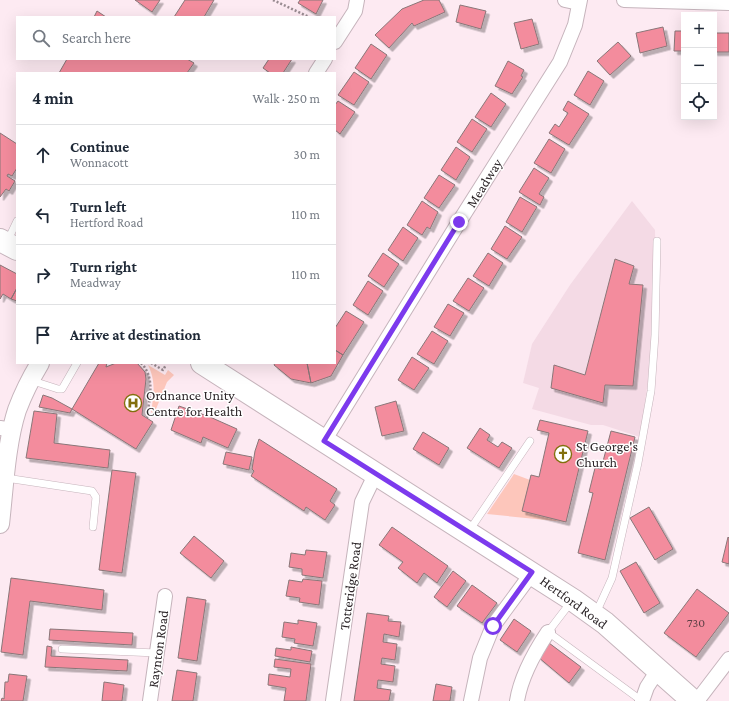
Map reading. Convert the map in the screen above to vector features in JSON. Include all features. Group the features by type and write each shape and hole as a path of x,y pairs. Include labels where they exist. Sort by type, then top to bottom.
{"main road":[{"name":"Hertford Road","path":"204,364 375,475 532,572 595,615 693,701"}],"street":[{"path":"336,40 355,10 357,0"},
{"path":"566,0 580,2"},
{"path":"624,0 729,3"},
{"name":"Meadway","path":"324,441 560,62 575,25 580,2"},
{"path":"317,72 324,60"},
{"path":"0,524 6,478 6,429 39,364"},
{"name":"Totteridge Road","path":"333,701 362,502 375,475"},
{"path":"471,701 480,658 493,626 532,572"},
{"name":"Raynton Road","path":"150,701 166,596"},
{"path":"517,701 527,668 548,632"},
{"path":"697,701 729,659"},
{"path":"642,701 647,687 658,670"}],"lane":[{"path":"8,244 16,224"},
{"path":"595,615 612,578 638,462 651,391 655,335 657,241"},
{"path":"30,380 58,389 62,388 76,364"},
{"path":"468,533 530,441"},
{"path":"6,478 92,491 96,497 93,527"},
{"path":"572,600 548,632 642,701"},
{"path":"62,649 157,653"}],"path":[{"path":"274,0 307,16"},
{"path":"142,364 146,368 151,379 147,418"},
{"path":"153,364 163,370 166,365"}],"shaded area":[{"path":"632,201 655,230 657,318 640,437 603,425 591,425 532,409 539,388 523,383 532,344 570,285"},
{"path":"148,365 165,375 168,370 174,375 167,382 154,414 151,412 153,382"},
{"path":"514,474 530,480 522,511 566,522 487,514"}],"building":[{"path":"135,0 160,0 152,12"},
{"path":"185,0 214,0 205,16 175,16"},
{"path":"300,0 323,0 316,14 298,3"},
{"path":"424,0 439,0 445,12 414,26 412,23 389,48 375,35 402,9"},
{"path":"460,5 486,11 481,29 456,22"},
{"path":"97,11 104,16 94,16"},
{"path":"532,19 539,44 521,49 514,23"},
{"path":"663,27 667,46 640,53 636,33"},
{"path":"675,31 681,31 681,51 674,51"},
{"path":"717,33 729,33 729,52 717,52"},
{"path":"618,42 631,56 610,75 597,61"},
{"path":"371,44 387,55 371,79 355,68"},
{"path":"66,60 189,60 194,63 188,72 60,72"},
{"path":"268,60 291,60 284,72 269,72 263,68"},
{"path":"508,61 524,70 521,76 523,77 512,94 495,86"},
{"path":"588,71 604,81 590,105 574,95"},
{"path":"354,72 369,82 354,105 338,95"},
{"path":"491,93 506,104 491,127 475,117"},
{"path":"338,101 355,112 340,134 336,131 336,104"},
{"path":"568,101 589,114 569,145 549,133 555,124 559,127 568,113 563,110"},
{"path":"472,119 487,129 472,152 457,142"},
{"path":"0,133 16,143 16,170 12,176 8,174 7,176 15,181 9,191 6,189 0,197"},
{"path":"549,139 565,149 551,173 534,163"},
{"path":"456,147 470,157 456,180 441,170"},
{"path":"534,168 549,178 539,194 544,197 540,205 519,192"},
{"path":"439,175 455,185 439,208 424,198"},
{"path":"520,197 537,207 522,232 506,222"},
{"path":"422,201 438,212 430,229 427,227 422,235 407,225"},
{"path":"505,226 522,237 507,259 491,249"},
{"path":"403,227 418,238 403,261 388,250"},
{"path":"383,253 399,264 384,287 368,276"},
{"path":"488,253 503,263 489,286 473,276"},
{"path":"615,259 634,266 629,284 643,285 633,386 605,385 603,403 551,388 554,365 585,375"},
{"path":"0,265 16,273 16,290 11,299 3,294 0,299"},
{"path":"468,278 484,288 469,311 453,301"},
{"path":"368,281 383,291 368,315 353,305"},
{"path":"16,290 16,301 11,299"},
{"path":"448,304 464,313 450,336 434,327"},
{"path":"346,311 364,322 343,355 336,351 336,326"},
{"path":"432,331 448,341 434,364 417,354"},
{"path":"336,351 343,355 331,376 311,383 307,364 336,364"},
{"path":"412,357 429,368 414,390 398,380"},
{"path":"98,364 107,364 106,367 114,364 138,364 145,372 146,379 142,415 153,422 136,449 72,409"},
{"path":"307,364 311,383 291,379 274,365"},
{"path":"43,395 52,398 72,409 70,413 39,407"},
{"path":"396,401 404,431 382,436 375,407"},
{"path":"179,406 210,417 237,429 228,448 203,437 201,443 171,430"},
{"path":"34,411 57,414 54,443 110,450 108,468 26,458"},
{"name":"St George's Church","path":"540,420 588,431 566,522 522,511 531,475 539,477 549,433 537,430"},
{"path":"480,428 490,435 487,440 498,447 502,442 512,448 499,468 467,448"},
{"path":"611,431 635,437 605,560 578,553 593,493 589,492 595,468 601,469"},
{"path":"423,432 449,448 439,465 413,449"},
{"path":"259,439 337,489 330,501 335,505 325,520 306,507 304,511 251,476 254,471 252,469"},
{"path":"226,452 252,457 249,470 223,464"},
{"path":"112,470 136,473 122,573 99,570"},
{"path":"649,507 673,549 655,560 630,518"},
{"path":"392,527 448,566 437,583 424,573 417,583 398,568 403,562 379,545"},
{"path":"194,536 224,561 211,578 180,553"},
{"path":"728,537 729,538 729,564 722,562"},
{"path":"306,550 327,552 323,578 302,575 302,569 289,567 291,553 305,555"},
{"path":"636,562 660,603 644,613 620,571"},
{"path":"453,571 466,581 447,607 434,597"},
{"path":"11,578 104,590 102,610 30,601 23,655 1,652"},
{"path":"303,579 322,581 319,605 299,602 300,598 286,596 289,580 302,582"},
{"path":"472,585 497,603 482,623 457,606"},
{"path":"697,589 729,613 696,657 664,633"},
{"path":"187,597 206,600 197,661 178,658"},
{"path":"367,613 389,616 388,621 401,622 399,637 384,634 383,642 397,644 395,660 382,658 381,664 395,666 393,682 378,680 377,688 391,690 389,701 354,701"},
{"path":"514,619 531,631 517,652 500,640"},
{"path":"298,620 317,623 313,646 294,643 295,639 282,637 284,622 298,624"},
{"path":"50,629 133,633 132,645 49,640"},
{"path":"549,643 581,667 569,683 538,657"},
{"path":"47,646 52,647 51,656 128,660 127,671 45,667"},
{"path":"291,647 312,651 310,662 275,656 276,648 291,650"},
{"path":"275,659 311,664 306,701 284,701 286,688 268,685 269,674 290,677 291,669 274,667"},
{"path":"177,670 197,673 193,701 172,701"},
{"path":"9,674 27,676 23,701 1,701 2,698 4,699 5,682 8,682"},
{"path":"104,682 124,685 122,701 102,701"},
{"path":"436,684 452,687 450,701 433,701"}],"place":[{"name":"Ordnance Unity Centre for Health","path":"133,403"},
{"name":"St George's Church","path":"563,454"}],"route":[{"path":"459,222 324,441 375,475 532,572 493,626"}]}
